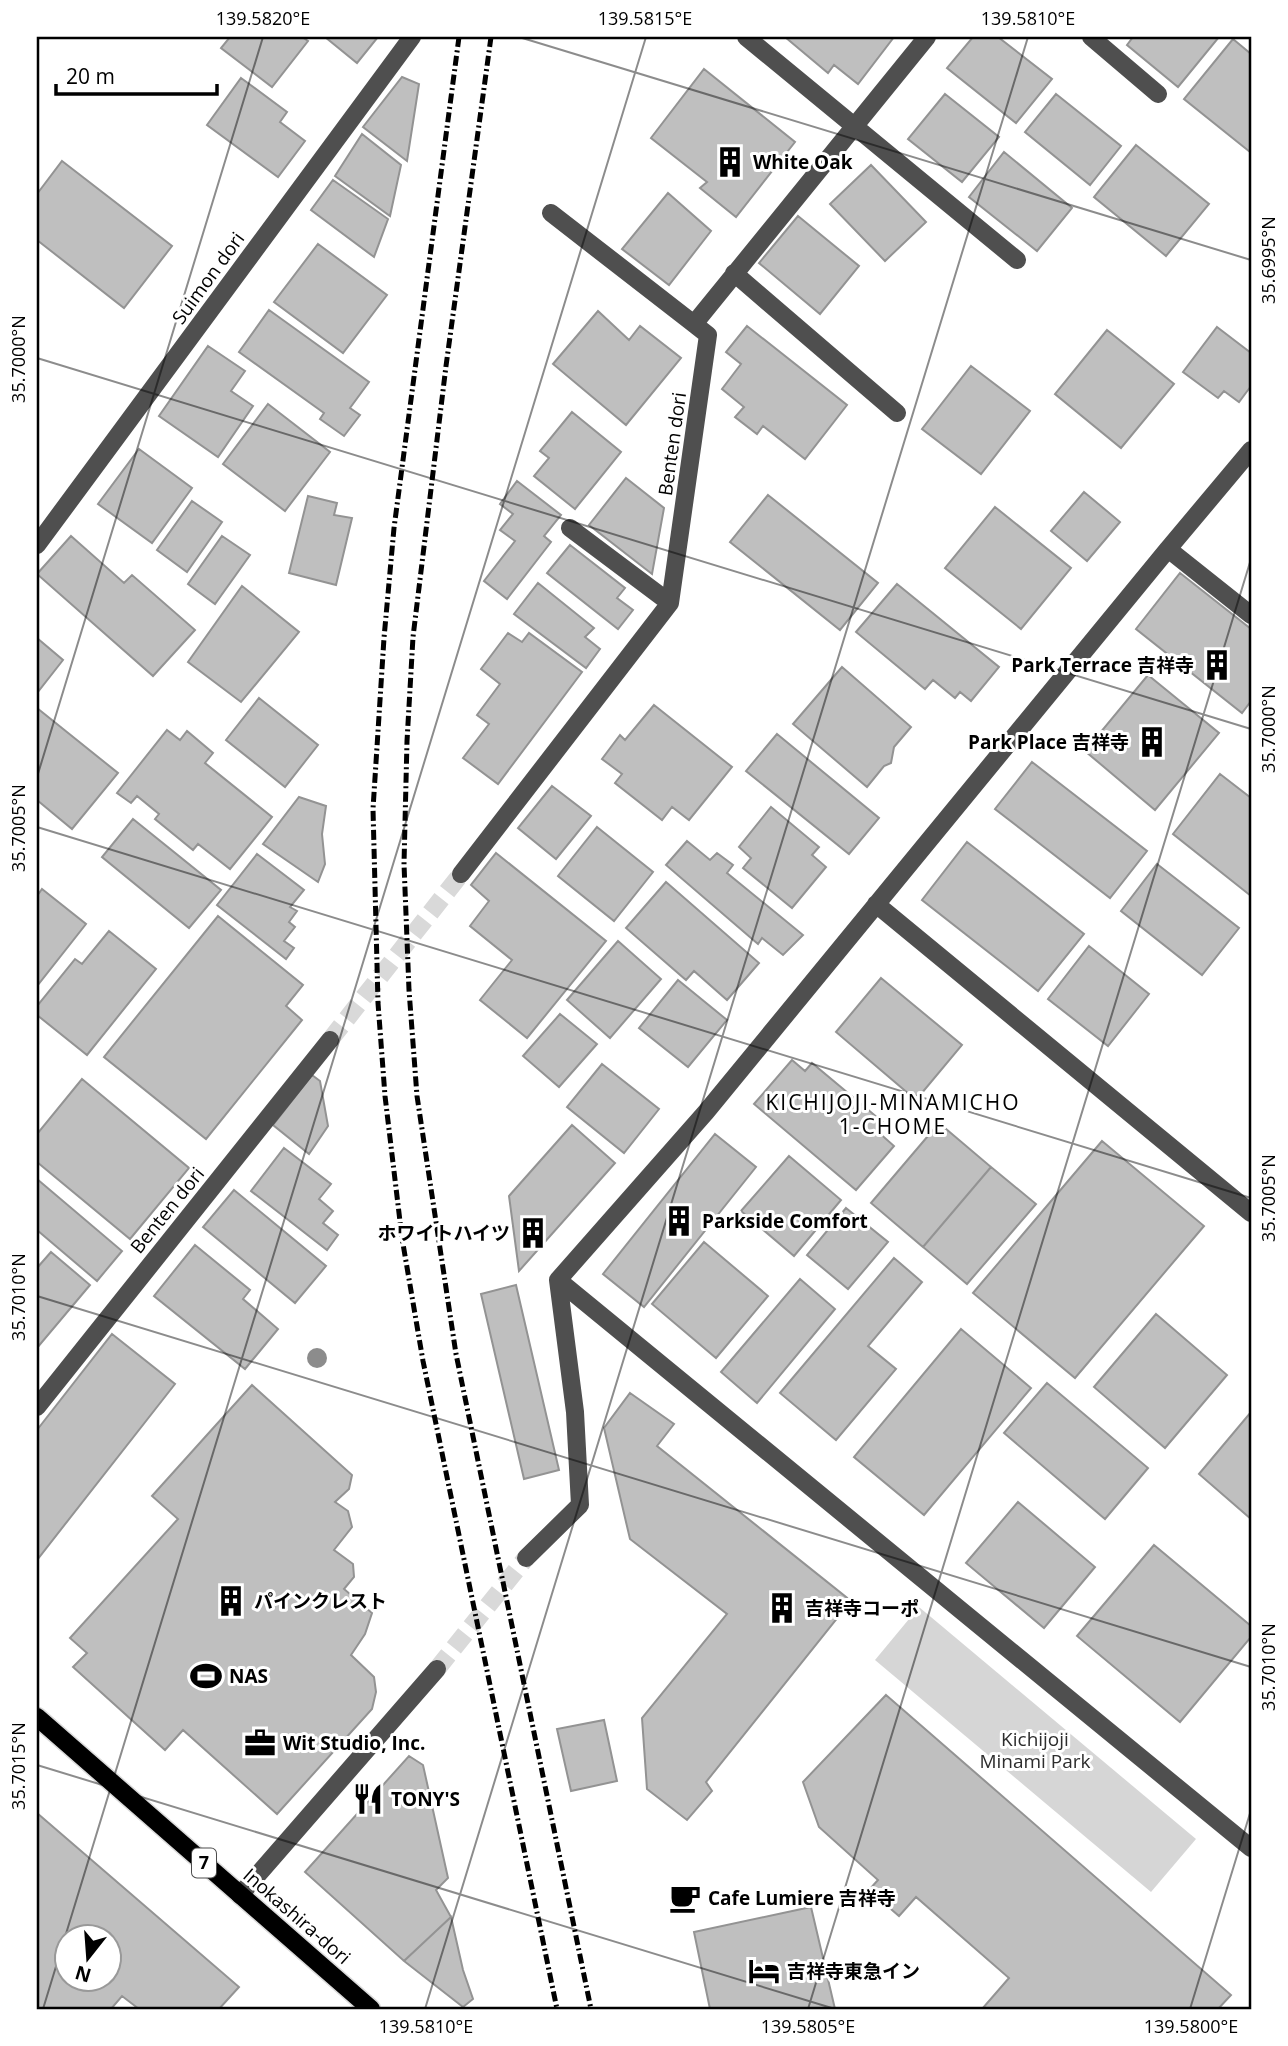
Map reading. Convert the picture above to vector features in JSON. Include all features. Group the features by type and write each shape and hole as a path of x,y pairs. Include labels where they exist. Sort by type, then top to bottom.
{"main road":[{"name":"Inokashira-dori","path":"37,1717 371,2009"}],"street":[{"path":"746,37 1017,260"},
{"path":"551,213 694,324 852,126 927,37"},
{"path":"1091,37 1158,94"},
{"name":"Suimon dori","path":"37,545 411,38"},
{"path":"734,273 897,413"},
{"name":"Benten dori","path":"461,874 670,603 708,335 694,324"},
{"path":"526,1558 580,1505 575,1412 558,1280 706,1112 1251,450"},
{"path":"570,528 670,603"},
{"path":"1168,549 1251,615"},
{"path":"876,904 1251,1213"},
{"name":"Benten dori","path":"37,1407 330,1040"},
{"path":"558,1280 1251,1847"},
{"path":"240,1895 437,1669"}],"green space":[{"name":"Kichijoji Minami Park","path":"919,1607 1196,1839 1151,1892 875,1660"}],"building":[{"path":"230,37 302,37 308,41 272,87 221,48"},
{"path":"325,37 378,37 357,63"},
{"path":"785,37 894,37 858,84 834,65 828,73"},
{"path":"973,37 998,37 1052,79 1016,123 947,68"},
{"path":"1133,37 1219,37 1178,87 1127,45"},
{"path":"1233,39 1251,54 1250,152 1184,99"},
{"name":"White Oak","path":"704,69 795,142 736,217 700,188 707,182 651,138"},
{"path":"402,77 419,84 407,161 363,127"},
{"path":"241,78 287,112 280,122 305,141 278,177 207,125"},
{"path":"945,94 999,137 962,182 908,139"},
{"path":"1056,94 1121,146 1090,185 1025,132"},
{"path":"362,134 401,165 390,216 335,176"},
{"path":"1136,145 1209,204 1166,256 1094,197"},
{"path":"1004,152 1072,208 1037,251 969,197"},
{"path":"62,161 172,246 124,308 37,240 37,194"},
{"path":"871,165 926,222 885,261 830,204"},
{"path":"333,180 388,219 374,257 311,210"},
{"path":"668,193 711,231 669,285 622,249"},
{"path":"798,216 859,266 820,314 759,263"},
{"path":"318,244 387,295 343,353 274,302"},
{"path":"269,310 369,382 350,408 360,415 344,436 320,419 324,413 239,352"},
{"path":"598,311 629,340 640,326 681,358 626,425 553,364"},
{"path":"747,326 847,405 805,459 763,426 757,434 735,417 744,407 722,389 741,364 726,352"},
{"path":"1217,327 1251,353 1251,386 1239,402 1224,391 1218,398 1183,372"},
{"path":"1107,330 1174,384 1121,448 1055,394"},
{"path":"208,346 245,371 231,391 253,406 218,457 159,416"},
{"path":"971,366 1030,411 981,474 922,429"},
{"path":"268,404 330,452 285,511 223,464"},
{"path":"572,412 621,452 575,509 534,476 549,458 540,451"},
{"path":"139,449 192,488 152,543 98,504"},
{"path":"626,478 664,508 652,574 589,525"},
{"path":"517,481 561,515 544,536 551,542 507,599 484,581 515,541 500,530 513,514 500,504"},
{"path":"1084,492 1120,522 1087,561 1051,531"},
{"path":"768,495 878,583 840,630 730,542"},
{"path":"308,496 337,503 334,515 352,518 336,585 289,573"},
{"path":"192,501 222,522 187,572 157,550"},
{"path":"995,507 1071,568 1021,629 945,568"},
{"path":"71,536 124,583 132,575 195,630 153,676 37,574"},
{"path":"222,536 250,555 215,604 188,584"},
{"path":"570,545 625,588 617,598 633,610 618,629 547,573"},
{"name":"Park Terrace 吉祥寺","path":"1180,573 1251,629 1251,701 1242,713 1136,629"},
{"path":"538,583 594,628 585,637 600,649 586,668 514,614"},
{"path":"897,584 999,667 971,701 960,692 955,698 933,680 925,689 856,632"},
{"path":"242,586 299,632 241,702 188,662"},
{"path":"508,633 522,642 529,633 582,672 498,784 463,758 489,724 477,715 500,684 481,669"},
{"path":"37,638 63,660 37,693"},
{"path":"842,667 911,727 894,747 891,763 884,766 867,787 793,724"},
{"name":"Park Place 吉祥寺","path":"1148,675 1219,733 1155,810 1085,751"},
{"path":"259,698 318,745 285,787 226,740"},
{"path":"654,705 732,767 689,820 672,807 662,820 615,783 622,774 602,759 620,735 625,740"},
{"path":"37,708 118,773 72,829 37,800"},
{"path":"167,730 180,740 187,731 213,753 205,763 272,817 230,869 198,844 193,850 155,819 159,814 137,796 131,803 117,793"},
{"path":"777,734 879,818 849,854 746,771"},
{"path":"1032,762 1147,851 1110,898 995,809"},
{"path":"1220,774 1251,798 1251,896 1173,834"},
{"path":"552,786 591,816 556,859 518,828"},
{"path":"299,797 326,806 322,834 325,864 318,882 263,844"},
{"path":"771,807 819,847 812,855 826,867 792,908 743,868 751,858 739,847"},
{"path":"133,819 221,890 189,928 102,857"},
{"path":"597,827 653,872 614,921 558,876"},
{"path":"687,841 710,860 717,853 733,865 727,873 803,935 783,955 762,938 758,944 666,865"},
{"path":"967,842 1084,934 1038,991 922,900"},
{"path":"496,853 606,941 527,1038 480,1000 512,960 470,926 489,901 471,885"},
{"path":"257,854 304,890 290,907 297,911 289,922 295,927 284,941 294,948 286,959 217,905"},
{"path":"1157,864 1239,928 1202,975 1121,911"},
{"path":"666,882 759,963 727,1000 694,971 686,980 626,928"},
{"path":"42,889 86,924 37,986 37,896"},
{"path":"218,916 303,985 286,1006 302,1020 206,1139 104,1057"},
{"path":"109,931 156,969 87,1055 37,1015 37,1006 75,959 82,964"},
{"path":"618,941 661,979 610,1038 567,1000"},
{"path":"1089,946 1149,994 1108,1046 1048,999"},
{"path":"881,978 962,1045 916,1100 836,1032"},
{"path":"678,980 727,1020 688,1067 639,1028"},
{"path":"560,1014 597,1044 559,1087 523,1056"},
{"path":"792,1060 805,1071 812,1063 884,1123 877,1131 894,1146 856,1190 754,1104"},
{"path":"602,1064 659,1109 624,1153 567,1107"},
{"path":"312,1075 320,1081 328,1126 309,1154 273,1125"},
{"path":"82,1079 189,1168 130,1239 37,1162 37,1134"},
{"path":"939,1123 991,1167 923,1247 871,1203"},
{"name":"ホワイトハイツ","path":"572,1125 615,1163 519,1271 509,1196"},
{"name":"Parkside Comfort","path":"715,1134 756,1167 644,1307 603,1274"},
{"path":"1102,1141 1204,1226 1075,1378 973,1293"},
{"path":"284,1148 331,1184 319,1199 333,1211 323,1223 338,1235 327,1250 251,1191"},
{"path":"789,1156 841,1200 794,1256 741,1211"},
{"path":"991,1167 1036,1204 967,1284 923,1247"},
{"path":"37,1179 122,1251 97,1281 37,1230"},
{"path":"234,1190 326,1266 295,1303 203,1227"},
{"path":"846,1208 888,1242 848,1289 807,1255"},
{"path":"704,1242 768,1296 716,1358 652,1304"},
{"path":"195,1245 250,1290 243,1299 278,1329 245,1369 154,1296"},
{"path":"51,1252 90,1285 37,1348 37,1268"},
{"path":"894,1258 922,1282 868,1346 896,1369 836,1440 780,1393"},
{"path":"800,1279 835,1309 757,1403 721,1372"},
{"path":"516,1285 559,1470 524,1479 481,1294"},
{"path":"1156,1314 1227,1375 1165,1448 1094,1387"},
{"path":"961,1329 1031,1388 924,1515 854,1457"},
{"path":"112,1334 175,1384 37,1560 37,1430"},
{"path":"1047,1383 1148,1468 1105,1519 1004,1433"},
{"name":"パインクレスト","path":"252,1385 352,1475 349,1489 335,1502 348,1511 352,1527 334,1550 353,1564 354,1577 344,1589 372,1613 365,1634 351,1655 374,1677 376,1692 372,1709 277,1814 183,1730 165,1750 73,1667 87,1653 70,1638 178,1519 152,1496"},
{"name":"吉祥寺コーポ","path":"630,1393 674,1424 657,1446 851,1601 706,1782 712,1791 687,1820 647,1789 642,1718 727,1614 630,1539 604,1428"},
{"path":"1251,1412 1251,1519 1199,1474"},
{"path":"1018,1502 1095,1567 1044,1628 966,1563"},
{"path":"1154,1545 1251,1626 1251,1637 1180,1722 1077,1636"},
{"path":"886,1695 1231,1995 1218,2009 982,2009 1009,1978 916,1897 899,1916 869,1890 878,1880 819,1827 803,1782"},
{"path":"604,1720 617,1781 571,1791 557,1729"},
{"path":"409,1756 423,1765 448,1878 436,1890 451,1917 404,1961 305,1872"},
{"path":"37,1813 239,1987 219,2009 139,2009 122,1996 111,2009 37,2009"},
{"name":"吉祥寺東急イン","path":"811,1907 835,2009 710,2009 694,1932"},
{"path":"451,1917 463,1970 473,1999 463,2007 404,1961"}],"tunnel":[{"path":"330,1040 461,874"},
{"path":"437,1669 526,1558"}],"railway":[{"path":"459,37 394,528 384,638 373,809 378,1003 385,1096 402,1238 423,1361 557,2009"},
{"path":"491,37 446,366 413,637 404,864 409,990 417,1096 456,1354 591,2009"}],"place":[{"name":"White Oak","path":"730,162"},
{"name":"Park Terrace 吉祥寺","path":"1217,665"},
{"name":"Park Place 吉祥寺","path":"1152,742"},
{"name":"Parkside Comfort","path":"679,1221"},
{"name":"ホワイトハイツ","path":"533,1233"},
{"name":"パインクレスト","path":"231,1601"},
{"name":"吉祥寺コーポ","path":"782,1608"},
{"name":"NAS","path":"206,1676"},
{"name":"Wit Studio, Inc.","path":"260,1743"},
{"name":"TONY'S","path":"368,1799"},
{"name":"Cafe Lumiere 吉祥寺","path":"685,1898"},
{"name":"吉祥寺東急イン","path":"764,1971"}],"district":[{"name":"KICHIJOJI-MINAMICHO 1-CHOME","path":"893,1115"}]}
